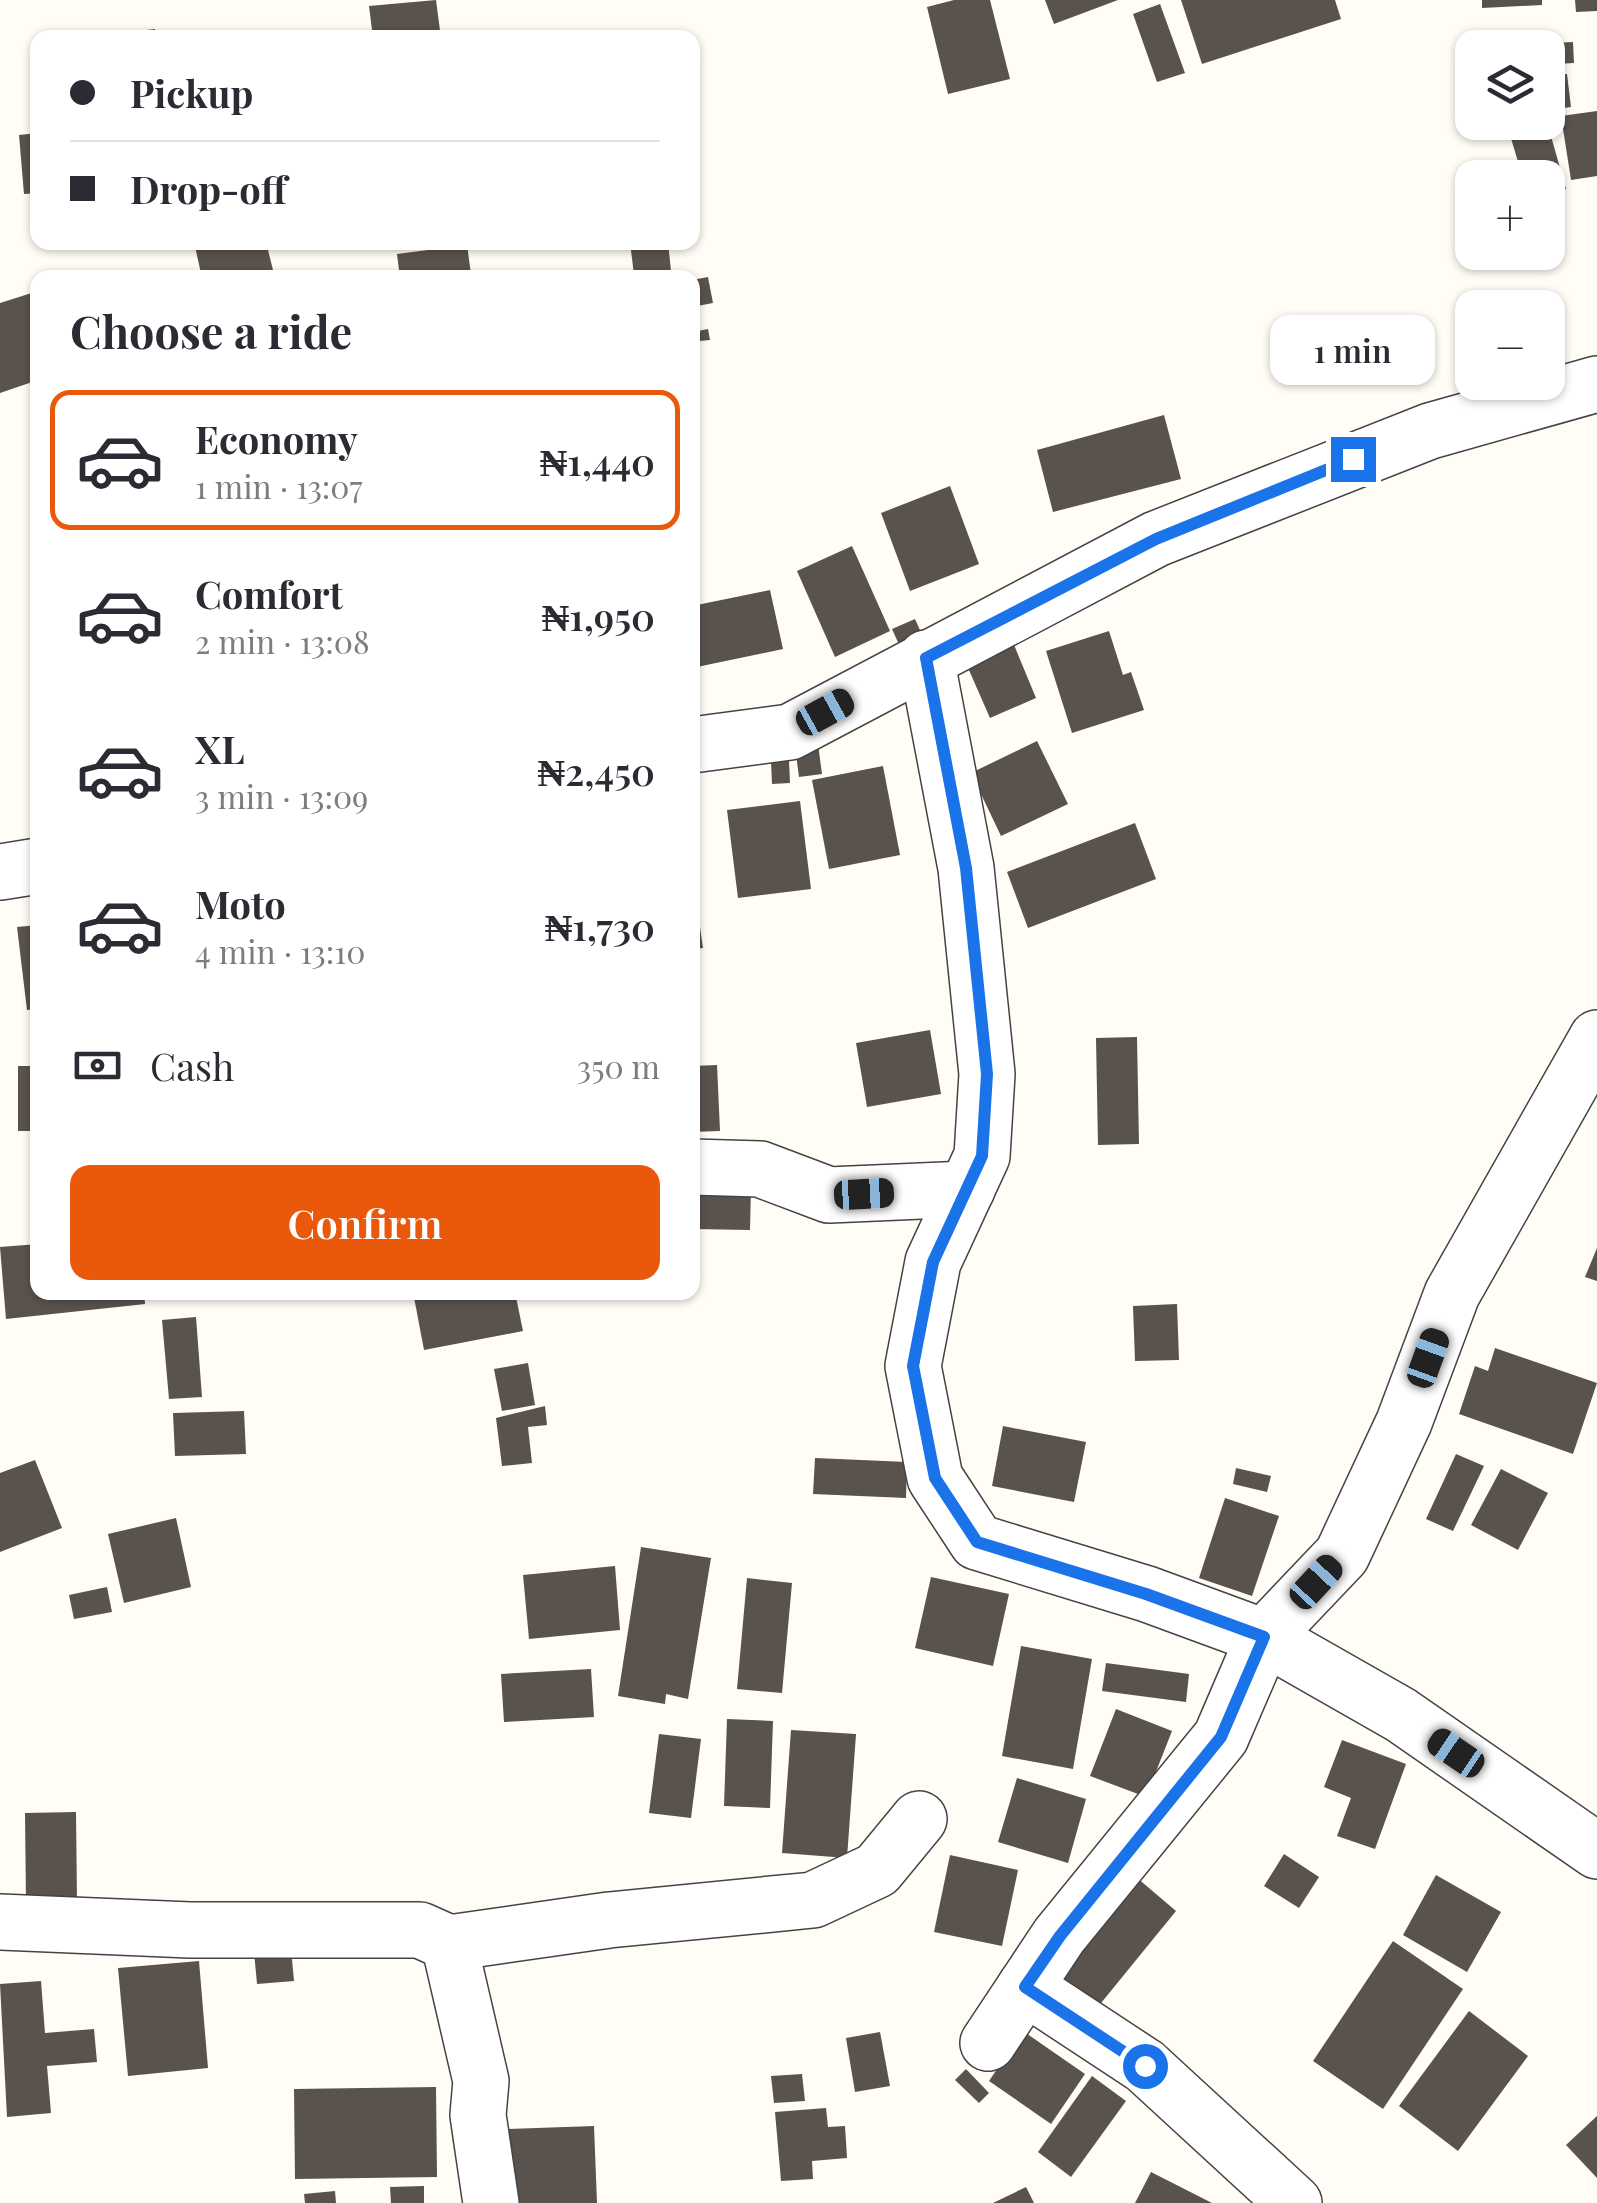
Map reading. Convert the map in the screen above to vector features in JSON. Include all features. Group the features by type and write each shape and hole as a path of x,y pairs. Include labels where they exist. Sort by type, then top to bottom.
{"street":[{"path":"700,745 790,732 1156,539 1430,431 1597,384"},
{"path":"926,658 966,868 987,1074 982,1156 933,1262 913,1366 935,1478 977,1542 1146,1594 1264,1637 1401,1715 1597,1851"},
{"path":"0,872 30,867"},
{"path":"988,2044 1060,1936 1221,1737 1264,1637 1342,1555 1404,1422 1452,1294 1597,1038"},
{"path":"700,1167 760,1169 829,1195 966,1189"},
{"path":"0,1922 190,1930 420,1930 449,1944 609,1920 813,1900 877,1870 919,1819"},
{"path":"449,1944 481,2081 478,2116 491,2203"},
{"path":"1025,1987 1145,2066 1294,2203"}],"building":[{"path":"436,0 440,30 372,30 369,6"},
{"path":"954,0 990,0 1010,79 948,94 927,7"},
{"path":"1045,0 1118,0 1054,24"},
{"path":"1181,0 1335,0 1341,19 1202,64"},
{"path":"1482,0 1542,0 1542,5 1482,8"},
{"path":"1575,0 1597,0 1597,11 1576,12"},
{"path":"1160,4 1185,73 1157,82 1133,14"},
{"path":"1565,42 1573,42 1574,63 1565,64"},
{"path":"1565,74 1571,107 1565,108"},
{"path":"1597,111 1597,176 1571,180 1565,115"},
{"path":"30,134 30,194 24,194 19,135"},
{"path":"1511,140 1552,140 1558,160 1518,160"},
{"path":"196,250 268,250 273,270 200,270"},
{"path":"468,250 470,270 399,270 397,254"},
{"path":"631,250 669,250 671,270 633,270"},
{"path":"708,277 713,303 700,305 700,278"},
{"path":"30,294 30,383 0,393 0,303"},
{"path":"708,329 710,340 700,341 700,331"},
{"path":"1164,415 1181,479 1053,512 1037,450"},
{"path":"950,486 979,564 910,591 881,513"},
{"path":"852,546 890,631 835,657 797,571"},
{"path":"770,590 783,649 700,666 700,604"},
{"path":"915,619 924,639 901,649 892,629"},
{"path":"1109,631 1123,675 1131,672 1144,710 1072,733 1046,651"},
{"path":"1012,640 1036,698 990,718 965,661"},
{"path":"1037,741 1068,804 1001,836 971,773"},
{"path":"818,744 822,774 799,777 795,747"},
{"path":"789,760 790,783 772,784 771,761"},
{"path":"883,766 900,855 829,869 812,780"},
{"path":"800,801 811,889 738,898 727,810"},
{"path":"1135,823 1156,879 1028,928 1007,872"},
{"path":"30,926 30,1010 27,1010 17,927"},
{"path":"930,1030 941,1094 867,1107 856,1043"},
{"path":"1137,1037 1139,1144 1098,1145 1096,1038"},
{"path":"717,1065 720,1131 700,1132 700,1066"},
{"path":"18,1066 30,1066 30,1131 18,1131"},
{"path":"700,1185 751,1187 750,1230 700,1229"},
{"path":"30,1245 30,1300 145,1300 145,1304 6,1319 0,1247"},
{"path":"1597,1248 1597,1281 1585,1277"},
{"path":"415,1300 517,1300 523,1331 424,1350"},
{"path":"1177,1304 1179,1360 1135,1361 1133,1306"},
{"path":"196,1317 202,1397 169,1399 162,1320"},
{"path":"1495,1348 1597,1383 1573,1454 1459,1414 1475,1366 1488,1371"},
{"path":"528,1363 535,1405 502,1411 494,1369"},
{"path":"545,1406 547,1425 528,1427 532,1463 502,1466 496,1418"},
{"path":"244,1411 246,1454 175,1456 173,1413"},
{"path":"1003,1426 1086,1442 1074,1502 992,1486"},
{"path":"1456,1454 1484,1466 1453,1531 1426,1519"},
{"path":"815,1458 907,1462 906,1498 813,1494"},
{"path":"35,1460 62,1528 0,1552 0,1473"},
{"path":"1236,1468 1271,1476 1267,1492 1233,1484"},
{"path":"1501,1469 1548,1493 1518,1550 1471,1525"},
{"path":"1225,1498 1279,1516 1252,1596 1199,1578"},
{"path":"176,1518 191,1587 124,1603 108,1534"},
{"path":"641,1547 711,1558 688,1699 666,1694 665,1704 618,1696"},
{"path":"615,1566 620,1630 529,1639 523,1575"},
{"path":"931,1577 1009,1594 993,1666 915,1648"},
{"path":"747,1578 792,1583 782,1693 737,1689"},
{"path":"107,1587 112,1612 74,1619 69,1595"},
{"path":"1021,1646 1092,1659 1073,1769 1002,1756"},
{"path":"1106,1663 1189,1674 1186,1702 1102,1691"},
{"path":"591,1669 594,1717 504,1722 501,1674"},
{"path":"1116,1709 1172,1731 1146,1797 1090,1776"},
{"path":"727,1719 773,1721 770,1808 724,1806"},
{"path":"791,1730 856,1734 847,1858 782,1853"},
{"path":"659,1734 701,1739 691,1818 649,1813"},
{"path":"1342,1740 1406,1764 1375,1849 1337,1836 1351,1798 1324,1787"},
{"path":"1017,1778 1086,1799 1068,1863 998,1842"},
{"path":"76,1812 77,1901 26,1902 25,1813"},
{"path":"1284,1854 1319,1877 1299,1908 1264,1886"},
{"path":"950,1855 1018,1870 1002,1946 934,1932"},
{"path":"1129,1871 1176,1911 1097,2008 1050,1968"},
{"path":"1436,1875 1501,1912 1467,1972 1403,1935"},
{"path":"290,1938 294,1981 257,1984 253,1941"},
{"path":"1393,1941 1463,1989 1383,2109 1313,2061"},
{"path":"199,1961 208,2068 128,2076 118,1968"},
{"path":"41,1981 45,2033 94,2029 97,2062 47,2066 51,2113 7,2117 0,1984"},
{"path":"1469,2011 1528,2056 1458,2151 1399,2106"},
{"path":"1023,2031 1085,2074 1051,2124 989,2081"},
{"path":"880,2032 890,2086 855,2092 846,2038"},
{"path":"966,2069 989,2093 979,2103 955,2080"},
{"path":"802,2074 805,2101 774,2103 771,2076"},
{"path":"1092,2076 1126,2101 1071,2177 1038,2152"},
{"path":"436,2087 437,2177 295,2179 294,2089"},
{"path":"826,2108 828,2127 845,2126 847,2158 812,2161 813,2179 781,2181 775,2112"},
{"path":"1597,2116 1597,2178 1566,2145"},
{"path":"594,2126 597,2203 510,2203 507,2129"},
{"path":"1151,2172 1212,2203 1135,2203"},
{"path":"424,2186 424,2203 391,2203 390,2187"},
{"path":"1026,2187 1034,2203 993,2203"},
{"path":"335,2191 336,2203 305,2203 304,2194"}],"route":[{"path":"1145,2066 1025,1987 1060,1936 1221,1737 1264,1637 1146,1594 977,1542 935,1478 913,1366 933,1262 982,1156 987,1074 966,868 926,658 1156,539 1353,459"}]}
